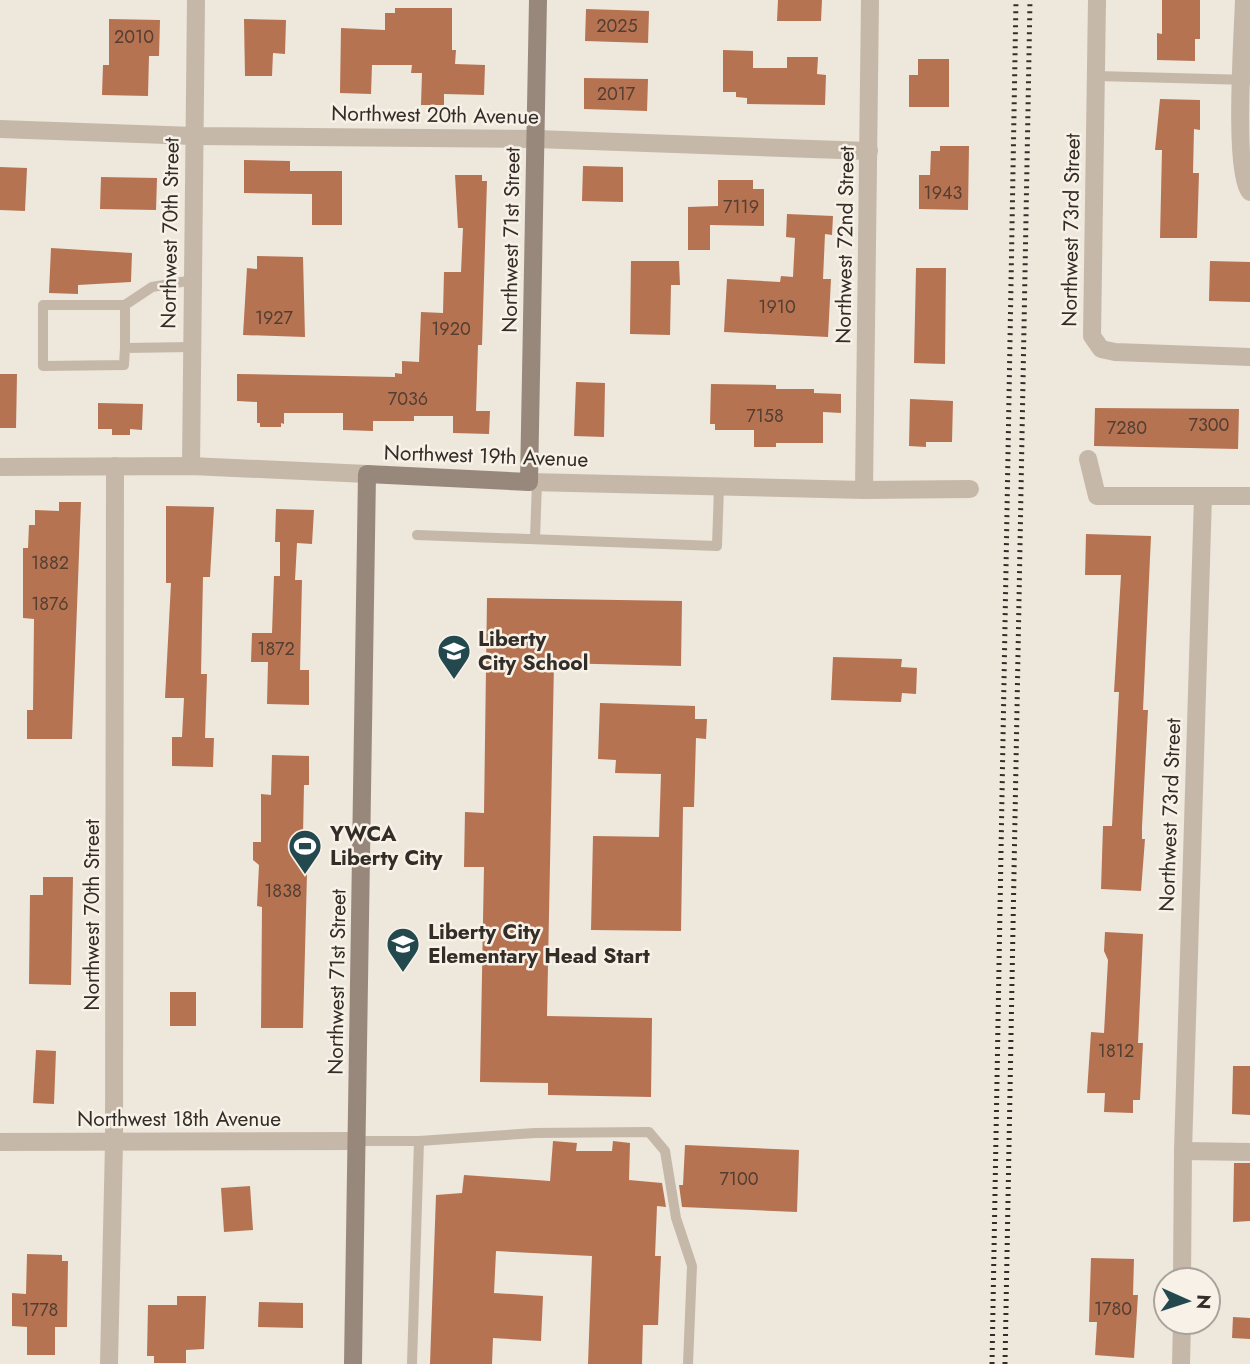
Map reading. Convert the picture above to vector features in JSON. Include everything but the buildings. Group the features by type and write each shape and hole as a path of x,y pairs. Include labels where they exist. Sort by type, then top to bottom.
{"street":[{"name":"Northwest 70th Street","path":"191,466 195,0"},
{"name":"Northwest 71st Street","path":"533,482 538,0"},
{"name":"Northwest 72nd Street","path":"864,490 870,0"},
{"name":"Northwest 73rd Street","path":"1097,0 1090,327 1095,343 1101,349 1115,352 1250,357"},
{"path":"1244,0 1246,80 1241,160 1244,186 1250,192"},
{"name":"Northwest 20th Avenue","path":"0,129 194,135 536,139 869,151"},
{"path":"1088,459 1097,496 1250,496"},
{"name":"Northwest 70th Street","path":"109,1364 114,1143 115,466"},
{"name":"Northwest 19th Avenue","path":"0,467 191,466 533,482 864,490 970,489"},
{"name":"Northwest 71st Street","path":"353,1364 367,474"},
{"name":"Northwest 73rd Street","path":"1182,1266 1183,1151 1203,496"},
{"name":"Northwest 18th Avenue","path":"0,1142 357,1141"},
{"path":"1183,1151 1250,1152"},
{"path":"1181,1364 1182,1336"}],"lane":[{"path":"1096,76 1246,80"},
{"path":"125,304 124,365 43,366 43,305 125,304 152,287 193,280"},
{"path":"125,348 192,346"},
{"path":"533,482 535,540"},
{"path":"417,535 717,546 719,487"},
{"path":"357,1141 419,1141 536,1133 649,1132 665,1151 676,1218 692,1266 688,1364"},
{"path":"412,1364 419,1141"}],"railway":[{"path":"992,1364 1016,0"},
{"path":"1005,1364 1030,0"}],"place":[{"name":"Liberty City School","path":"454,681"},
{"name":"YWCA Liberty City","path":"305,876"},
{"name":"Liberty City Elementary Head Start","path":"403,974"}]}
